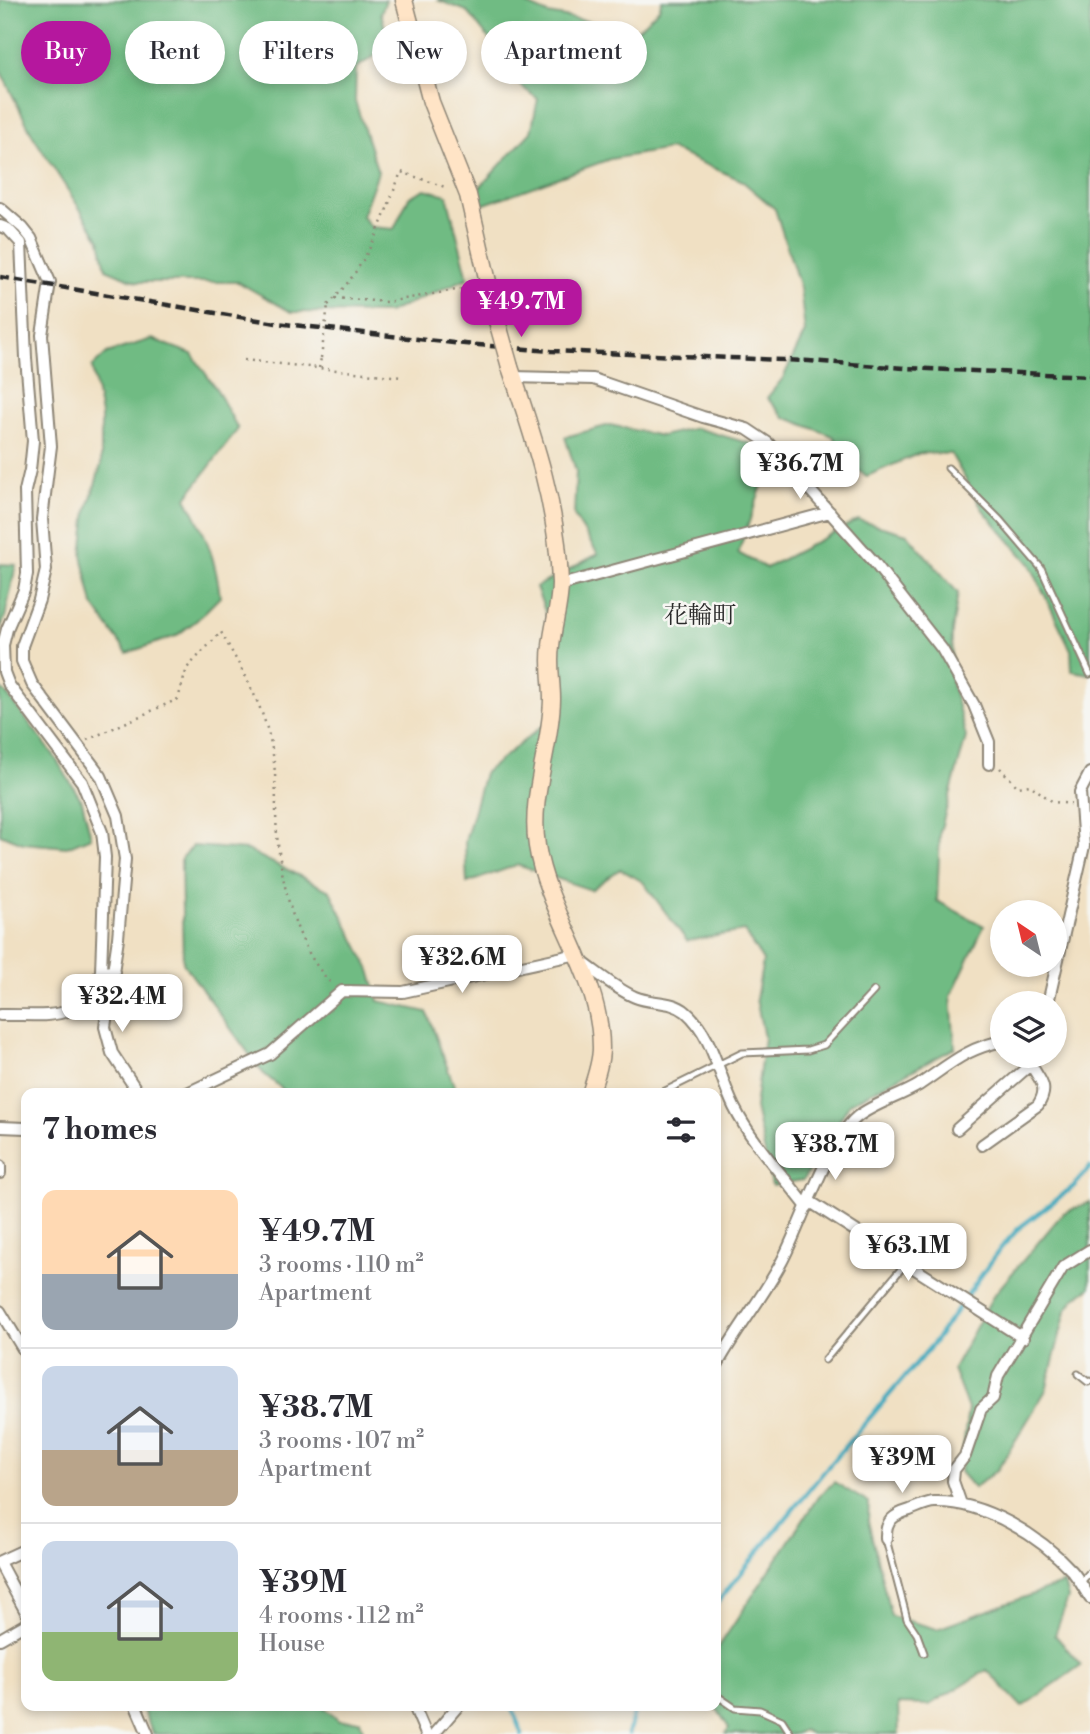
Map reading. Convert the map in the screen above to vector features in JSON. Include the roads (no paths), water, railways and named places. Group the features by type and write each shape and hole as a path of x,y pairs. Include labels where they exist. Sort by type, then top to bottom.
{"street":[{"path":"404,0 431,102 468,195 497,321 548,492 560,585 551,646 550,718 535,810 535,831 542,870 589,985 600,1034 600,1060 592,1088"},
{"path":"1,210 31,238 50,282 42,335 51,446 42,519 46,570 39,600 22,646 22,661 32,684 101,776 111,796 123,837 125,859 114,972 105,1027 112,1053 135,1088"},
{"path":"0,226 8,229 21,243 33,440 25,491 27,574 24,590 7,629 3,645 2,672 82,782 102,832 105,857 101,971 96,988 86,1002 72,1010 56,1014 0,1015"},
{"path":"511,372 593,379 703,417 747,429 768,443 874,562 942,649 975,705 989,742 989,764"},
{"path":"560,585 830,512"},
{"path":"1051,991 1087,846 1080,792 1090,773"},
{"path":"198,1088 270,1054 342,991 403,992 578,957"},
{"path":"578,957 610,983 637,998 672,1005 685,1011 700,1027 734,1108 808,1204 1023,1338"},
{"path":"101,971 114,972"},
{"path":"721,1357 780,1265 841,1136 856,1118 912,1089 975,1048 990,1044"},
{"path":"957,1129 1003,1091 1022,1068"},
{"path":"982,1145 1038,1105 1045,1089 1034,1068"},
{"path":"0,1127 21,1128"},
{"path":"0,1166 0,1173"},
{"path":"961,1504 953,1481 954,1470 965,1456 981,1409 993,1398 998,1376 1063,1267 1090,1250"},
{"path":"0,1311 21,1346"},
{"path":"886,1539 885,1530 896,1514 933,1502 961,1504 990,1512 1043,1544 1072,1571 1090,1598"},
{"path":"21,1552 0,1563 21,1603"},
{"path":"0,1639 21,1627"},
{"path":"138,1711 148,1734"},
{"path":"416,1711 426,1734"},
{"path":"434,1734 453,1711"}],"lane":[{"path":"948,468 1000,520 1041,568 1090,674"},
{"path":"671,1088 742,1053 808,1050 824,1045 874,991"},
{"path":"825,1360 906,1263"},
{"path":"1078,1374 1090,1381"},
{"path":"886,1539 907,1619 917,1634 924,1653"},
{"path":"1080,1583 1090,1572"},
{"path":"721,1698 735,1708 760,1710 782,1720 791,1734"}],"waterway":[{"path":"721,1598 932,1345 1000,1249 1019,1228 1074,1186 1090,1167"},
{"path":"513,1711 522,1734"},
{"path":"628,1734 635,1711"}],"railway":[{"path":"0,277 276,323 453,343 551,351 1090,376"}],"district":[{"name":"花輪町","path":"700,616"}]}
